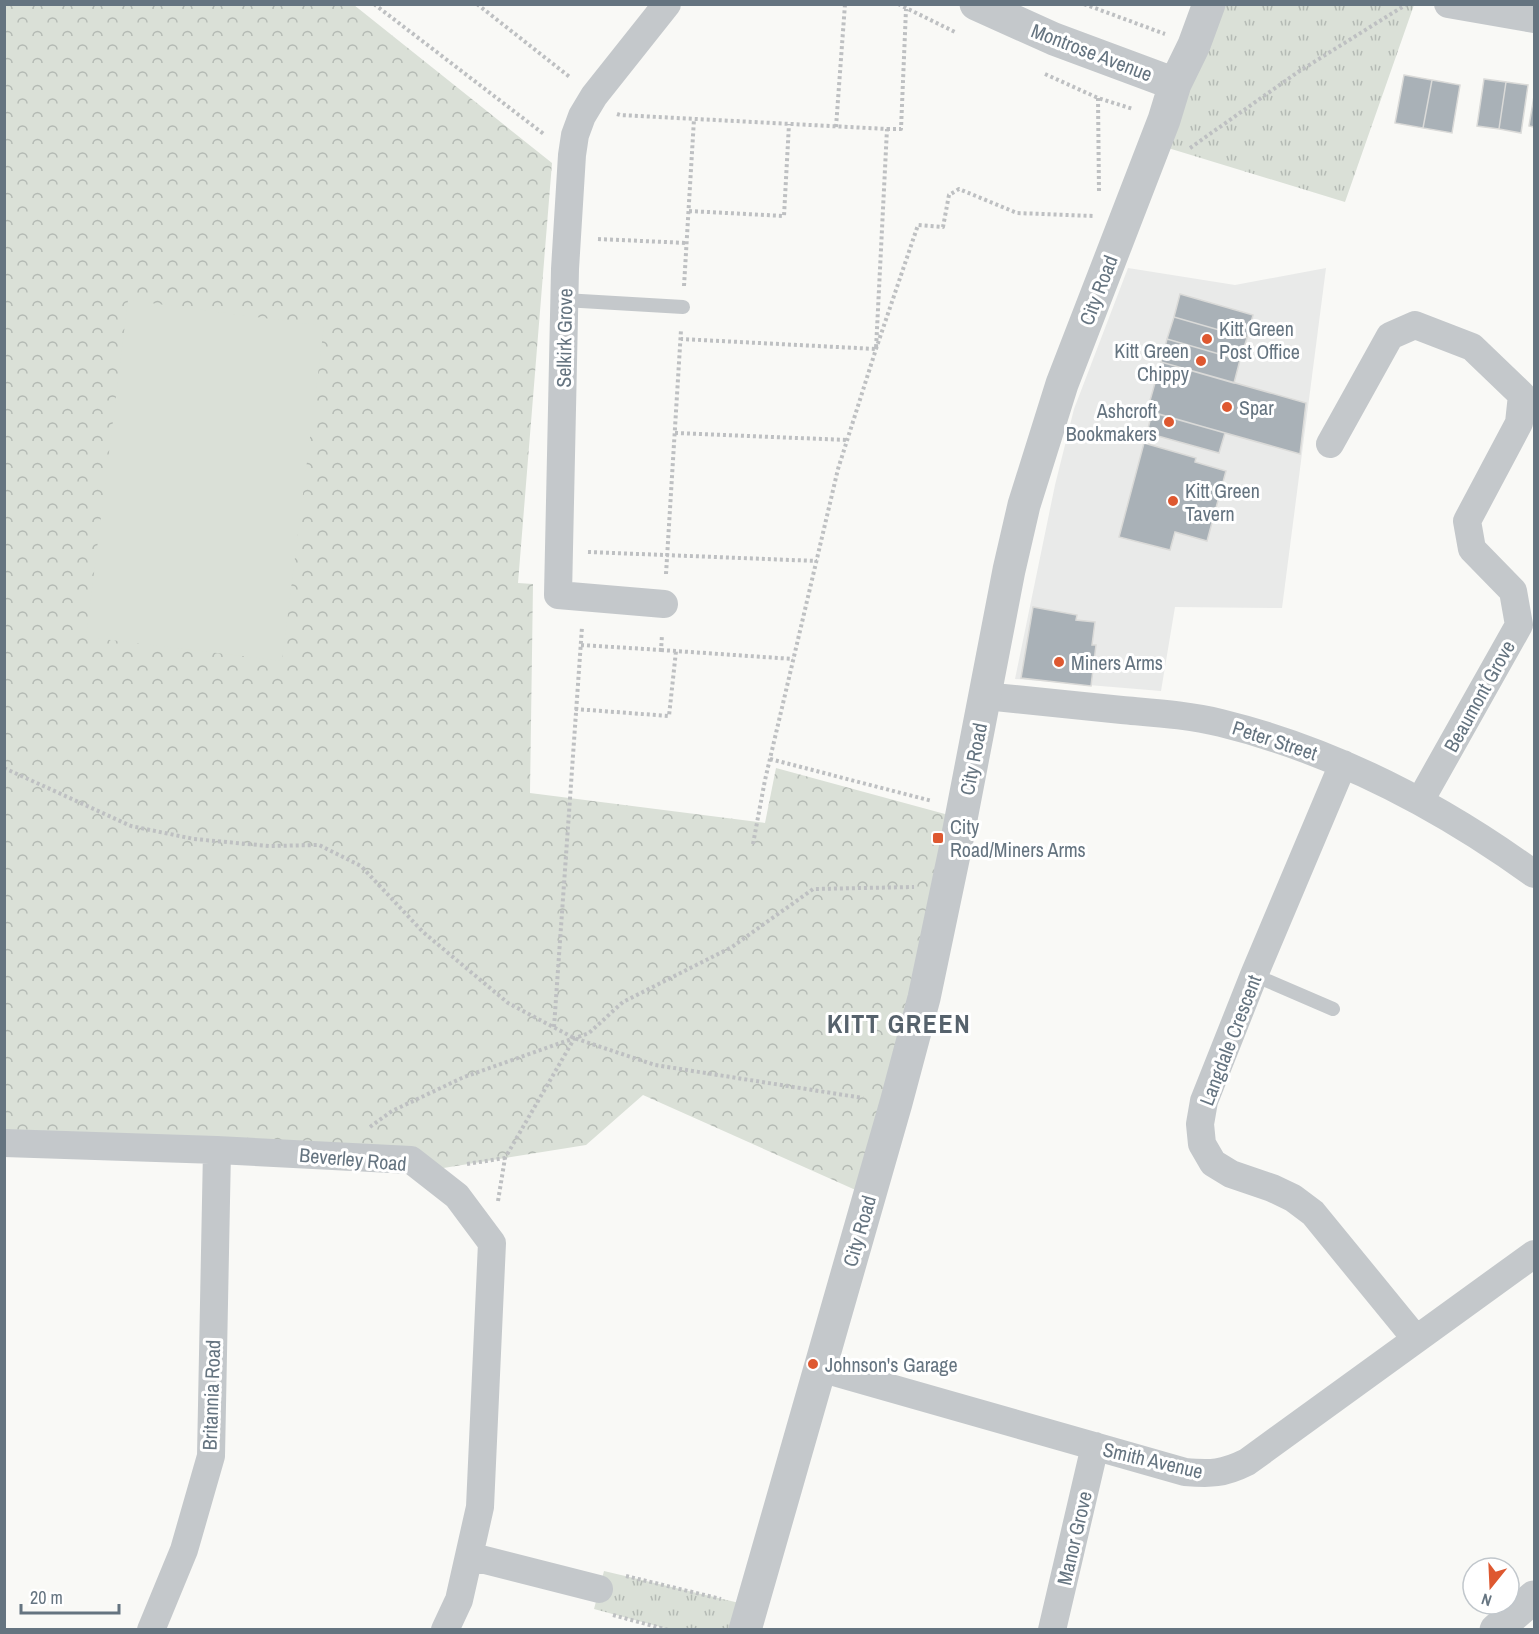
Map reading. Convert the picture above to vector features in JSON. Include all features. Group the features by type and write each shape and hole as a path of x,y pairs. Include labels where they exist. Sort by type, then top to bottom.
{"street":[{"name":"Selkirk Grove","path":"664,604 585,596 558,596 564,300 575,135 582,116 594,96 667,4"},
{"name":"Montrose Avenue","path":"976,4 1054,39 1175,84"},
{"name":"City Road","path":"748,1618 924,998 1024,505 1062,384 1164,120 1175,84 1194,45 1209,4"},
{"path":"1448,4 1534,18"},
{"name":"Beaumont Grove","path":"1330,444 1390,336 1415,325 1472,347 1522,395 1520,423 1467,521 1472,549 1513,591 1519,625 1420,801"},
{"name":"Peter Street","path":"986,696 1177,715 1220,723 1299,747 1343,764 1420,801 1464,825 1534,874"},
{"name":"Langdale Crescent","path":"1343,764 1254,975 1204,1101 1200,1124 1202,1144 1213,1163 1231,1174 1293,1198 1313,1213 1416,1339"},
{"name":"Beverley Road","path":"4,1143 217,1150 411,1160 457,1196 492,1244"},
{"name":"Britannia Road","path":"151,1629 184,1550 211,1456 217,1150"},
{"path":"445,1629 459,1600 480,1507 492,1244"},
{"name":"Smith Avenue","path":"820,1368 1185,1472 1213,1474 1229,1471 1247,1462 1534,1254"},
{"name":"Manor Grove","path":"1052,1629 1095,1446"},
{"path":"469,1557 599,1589"},
{"path":"1496,1629 1534,1597"}],"lane":[{"path":"564,300 682,307"},
{"path":"1254,975 1333,1010"}],"path":[{"path":"374,4 572,155"},
{"path":"477,4 620,115 887,129 901,129 906,9"},
{"path":"836,127 845,4"},
{"path":"1084,4 1194,45"},
{"path":"1185,151 1298,72 1407,4"},
{"path":"1098,98 1100,204"},
{"path":"614,122 627,106"},
{"path":"661,650 694,119"},
{"path":"689,211 784,216 789,124"},
{"path":"876,349 887,129"},
{"path":"753,844 770,759 838,469 918,225 943,227 949,195 959,189 1017,213 1100,216"},
{"path":"597,249 598,239 687,243"},
{"path":"681,339 876,349"},
{"path":"675,433 847,440"},
{"path":"581,552 816,561"},
{"path":"554,1027 575,709 585,596"},
{"path":"581,645 793,659"},
{"path":"575,709 669,716 676,651"},
{"path":"770,759 963,809"},
{"path":"4,768 131,826 194,839 269,846 318,845 361,866 423,932 508,1003 574,1038 655,1065 896,1103"},
{"path":"330,1156 392,1112 464,1077 589,1033 623,1002 732,947 813,889 947,887"},
{"path":"492,1244 505,1158 574,1038"},
{"path":"668,1629 594,1610 604,1571 748,1618"}],"shaded area":[{"path":"1128,268 1235,285 1326,268 1282,608 1175,607 1161,691 1015,679 1055,485 1074,409"}],"green space":[{"path":"4,5 354,5 552,163 518,583 533,584 530,793 765,823 776,768 945,814 955,850 869,1196 643,1095 586,1145 425,1171 5,1147"},
{"path":"1209,5 1414,5 1345,202 1155,144"},
{"path":"128,300 324,326 282,661 86,637"},
{"path":"604,1571 752,1606 745,1630 668,1629 594,1609"}],"building":[{"path":"1404,75 1432,80 1423,128 1395,123"},
{"path":"1484,79 1506,82 1499,129 1477,126"},
{"path":"1432,80 1460,85 1452,133 1423,128"},
{"path":"1506,82 1528,85 1521,133 1499,129"},
{"path":"1534,96 1534,127 1529,126"},
{"path":"1180,294 1253,315 1247,338 1174,317"},
{"name":"Kitt Green Post Office","path":"1174,317 1247,338 1240,360 1167,339"},
{"name":"Kitt Green Chippy","path":"1167,339 1240,360 1234,383 1161,362"},
{"name":"Spar","path":"1161,362 1306,403 1300,454 1147,411"},
{"name":"Ashcroft Bookmakers","path":"1152,412 1225,433 1219,453 1147,433"},
{"name":"Kitt Green Tavern","path":"1144,443 1196,458 1195,462 1226,471 1207,541 1175,532 1170,550 1119,537"},
{"name":"Miners Arms","path":"1033,607 1077,615 1076,620 1095,622 1092,645 1096,645 1091,686 1021,678"}],"place":[{"name":"Kitt Green Post Office","path":"1207,339"},
{"name":"Kitt Green Chippy","path":"1201,361"},
{"name":"Spar","path":"1227,407"},
{"name":"Ashcroft Bookmakers","path":"1169,422"},
{"name":"Kitt Green Tavern","path":"1173,501"},
{"name":"Miners Arms","path":"1059,662"},
{"name":"City Road/Miners Arms","path":"938,838"},
{"name":"Johnson's Garage","path":"813,1364"}],"district":[{"name":"KITT GREEN","path":"899,1023"}]}
